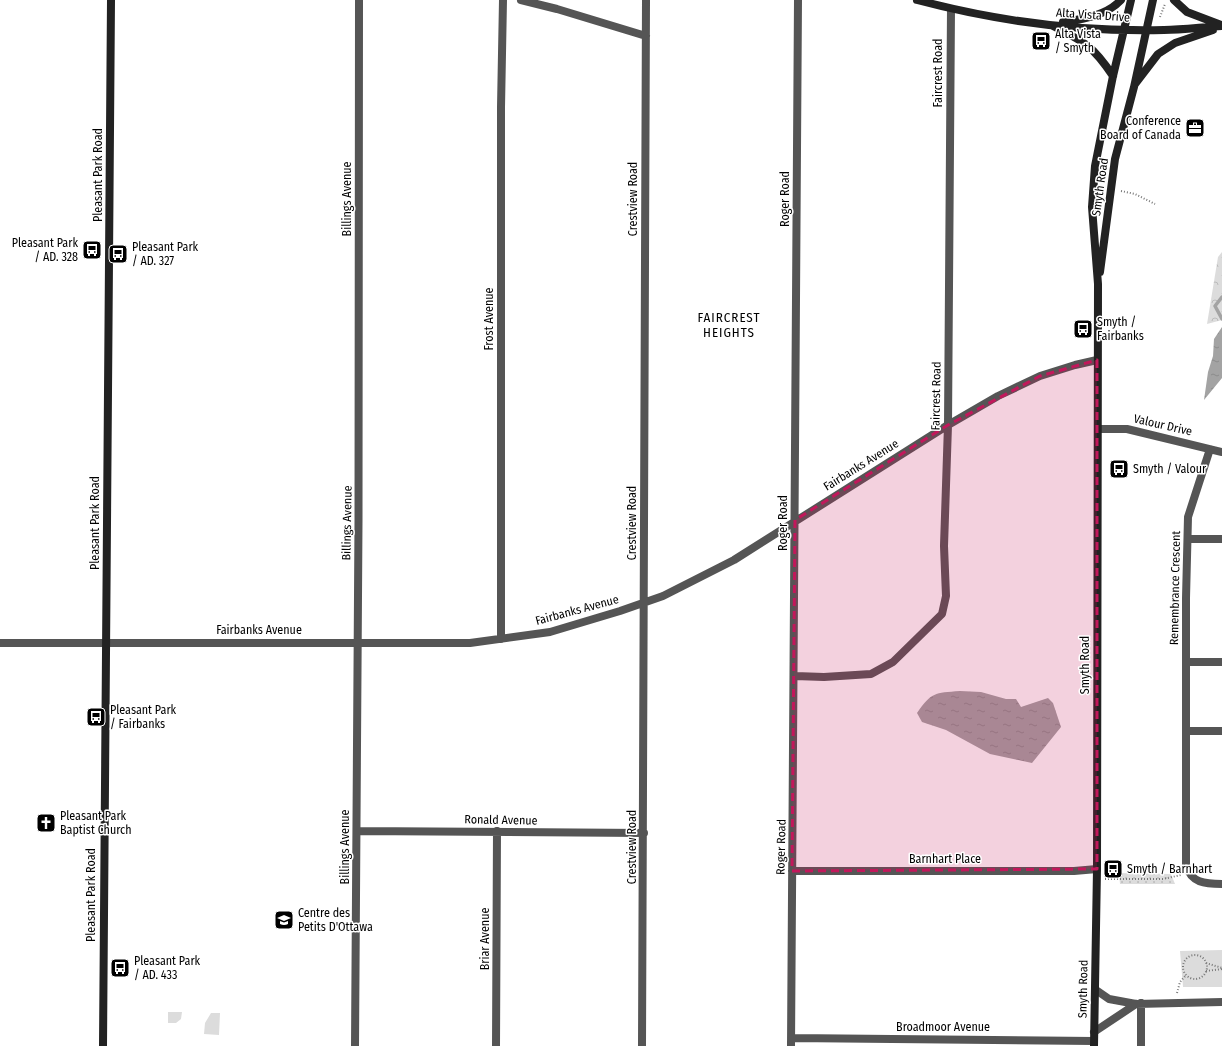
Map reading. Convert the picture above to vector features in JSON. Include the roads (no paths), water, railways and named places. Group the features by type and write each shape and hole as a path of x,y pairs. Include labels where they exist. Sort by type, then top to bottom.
{"main road":[{"name":"Pleasant Park Road","path":"103,1046 111,0"},
{"name":"Alta Vista Drive","path":"917,0 951,9 1048,24 1124,30 1222,26"},
{"path":"1048,24 1087,19 1112,8 1121,0"},
{"name":"Smyth Road","path":"1094,1040 1097,879 1098,284 1092,207 1096,166 1113,76 1131,0"},
{"name":"Smyth Road","path":"1098,284 1115,159 1134,87 1153,0"},
{"path":"1170,1 1186,12 1222,26"},
{"path":"1048,24 1084,42 1098,54 1113,76"},
{"path":"1134,87 1154,59 1164,50 1175,43 1222,26"}],"street":[{"name":"Billings Avenue","path":"355,1046 357,642 360,472 358,0"},
{"name":"Frost Avenue","path":"501,639 501,107 503,0"},
{"path":"521,0 557,9 646,36"},
{"name":"Crestview Road","path":"642,1046 646,0"},
{"name":"Roger Road","path":"792,1042 798,0"},
{"name":"Faircrest Road","path":"795,676 824,677 871,674 893,662 942,614 946,596 944,546 948,425 951,9"},
{"name":"Fairbanks Avenue","path":"0,642 470,643 550,632 620,611 663,596 734,560 795,520 948,425 998,396 1040,376 1097,360"},
{"name":"Valour Drive","path":"1098,429 1126,429 1222,452"},
{"name":"Remembrance Crescent","path":"1210,449 1188,517 1186,598 1186,865 1190,873 1200,882 1222,884"},
{"path":"1188,539 1222,539"},
{"path":"1186,662 1222,662"},
{"path":"1186,731 1222,731"},
{"name":"Ronald Avenue","path":"357,830 644,833"},
{"name":"Briar Avenue","path":"496,1046 497,832"},
{"name":"Barnhart Place","path":"792,871 1074,871 1097,869"},
{"path":"1096,990 1109,999 1138,1003 1222,1002"},
{"path":"1094,1040 1138,1003"},
{"path":"1138,1003 1141,1046"},
{"name":"Broadmoor Avenue","path":"792,1042 1094,1040"}],"water":[{"path":"1222,327 1222,378 1204,400 1208,372 1213,356 1214,339"},
{"path":"944,692 981,692 1006,699 1016,699 1021,707 1048,698 1053,703 1061,727 1032,763 990,754 946,730 922,722 917,713 930,697"}],"waterway":[{"path":"1222,297 1215,306 1222,319"}],"place":[{"name":"Alta Vista / Smyth","path":"1041,41"},
{"name":"Conference Board of Canada","path":"1195,128"},
{"name":"Pleasant Park / AD. 328","path":"92,250"},
{"name":"Pleasant Park / AD. 327","path":"118,254"},
{"name":"Smyth / Fairbanks","path":"1083,329"},
{"name":"Smyth / Valour","path":"1119,469"},
{"name":"Pleasant Park / Fairbanks","path":"96,717"},
{"name":"Pleasant Park Baptist Church","path":"46,823"},
{"name":"Smyth / Barnhart","path":"1113,869"},
{"name":"Centre des Petits D'Ottawa","path":"284,920"},
{"name":"Pleasant Park / AD. 433","path":"120,968"}],"district":[{"name":"FAIRCREST HEIGHTS","path":"729,324"}]}
